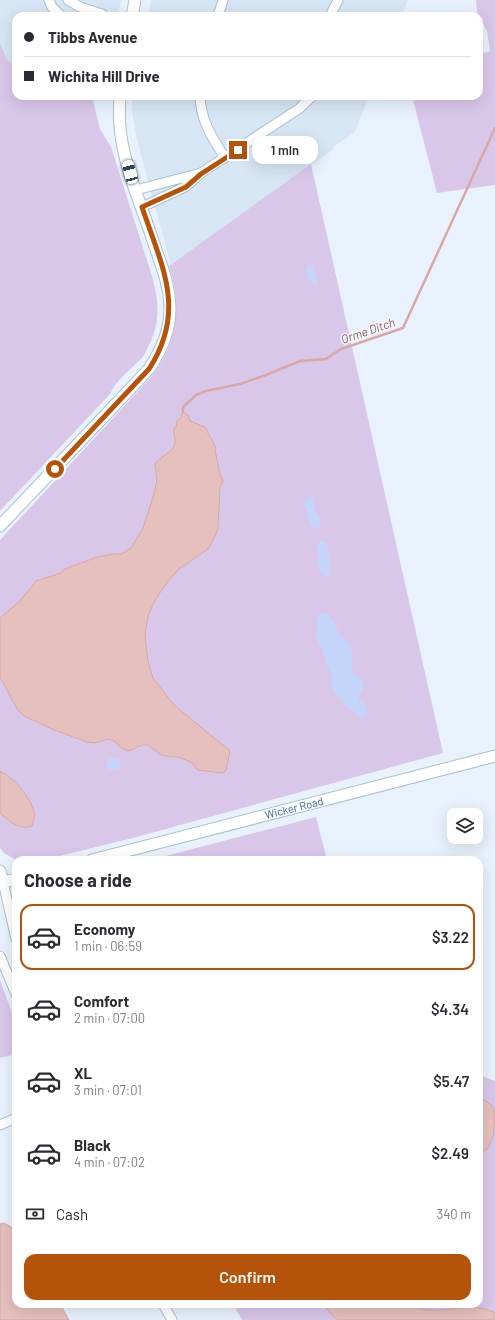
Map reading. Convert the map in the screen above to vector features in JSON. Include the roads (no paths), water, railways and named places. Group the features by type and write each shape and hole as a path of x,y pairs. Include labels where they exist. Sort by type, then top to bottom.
{"street":[{"path":"49,0 52,7 57,12"},
{"path":"68,0 80,7 96,12"},
{"path":"133,12 135,0"},
{"path":"220,12 224,0"},
{"path":"332,12 338,0"},
{"path":"0,526 149,369 158,356 165,339 169,323 169,294 122,142 120,100"},
{"path":"200,100 200,109 207,130 225,158"},
{"path":"142,207 186,187 201,174 300,108 308,100"},
{"path":"136,190 201,174"},
{"name":"Wicker Road","path":"108,856 495,756"},
{"path":"0,871 12,923"},
{"path":"2,883 12,880"},
{"path":"0,956 12,984"},
{"path":"0,1125 12,1120"},
{"path":"164,1308 172,1320"}],"waterway":[{"name":"Orme Ditch","path":"183,412 183,407 196,395 206,391 240,384 300,361 326,359 341,349 403,328 495,128"}]}
